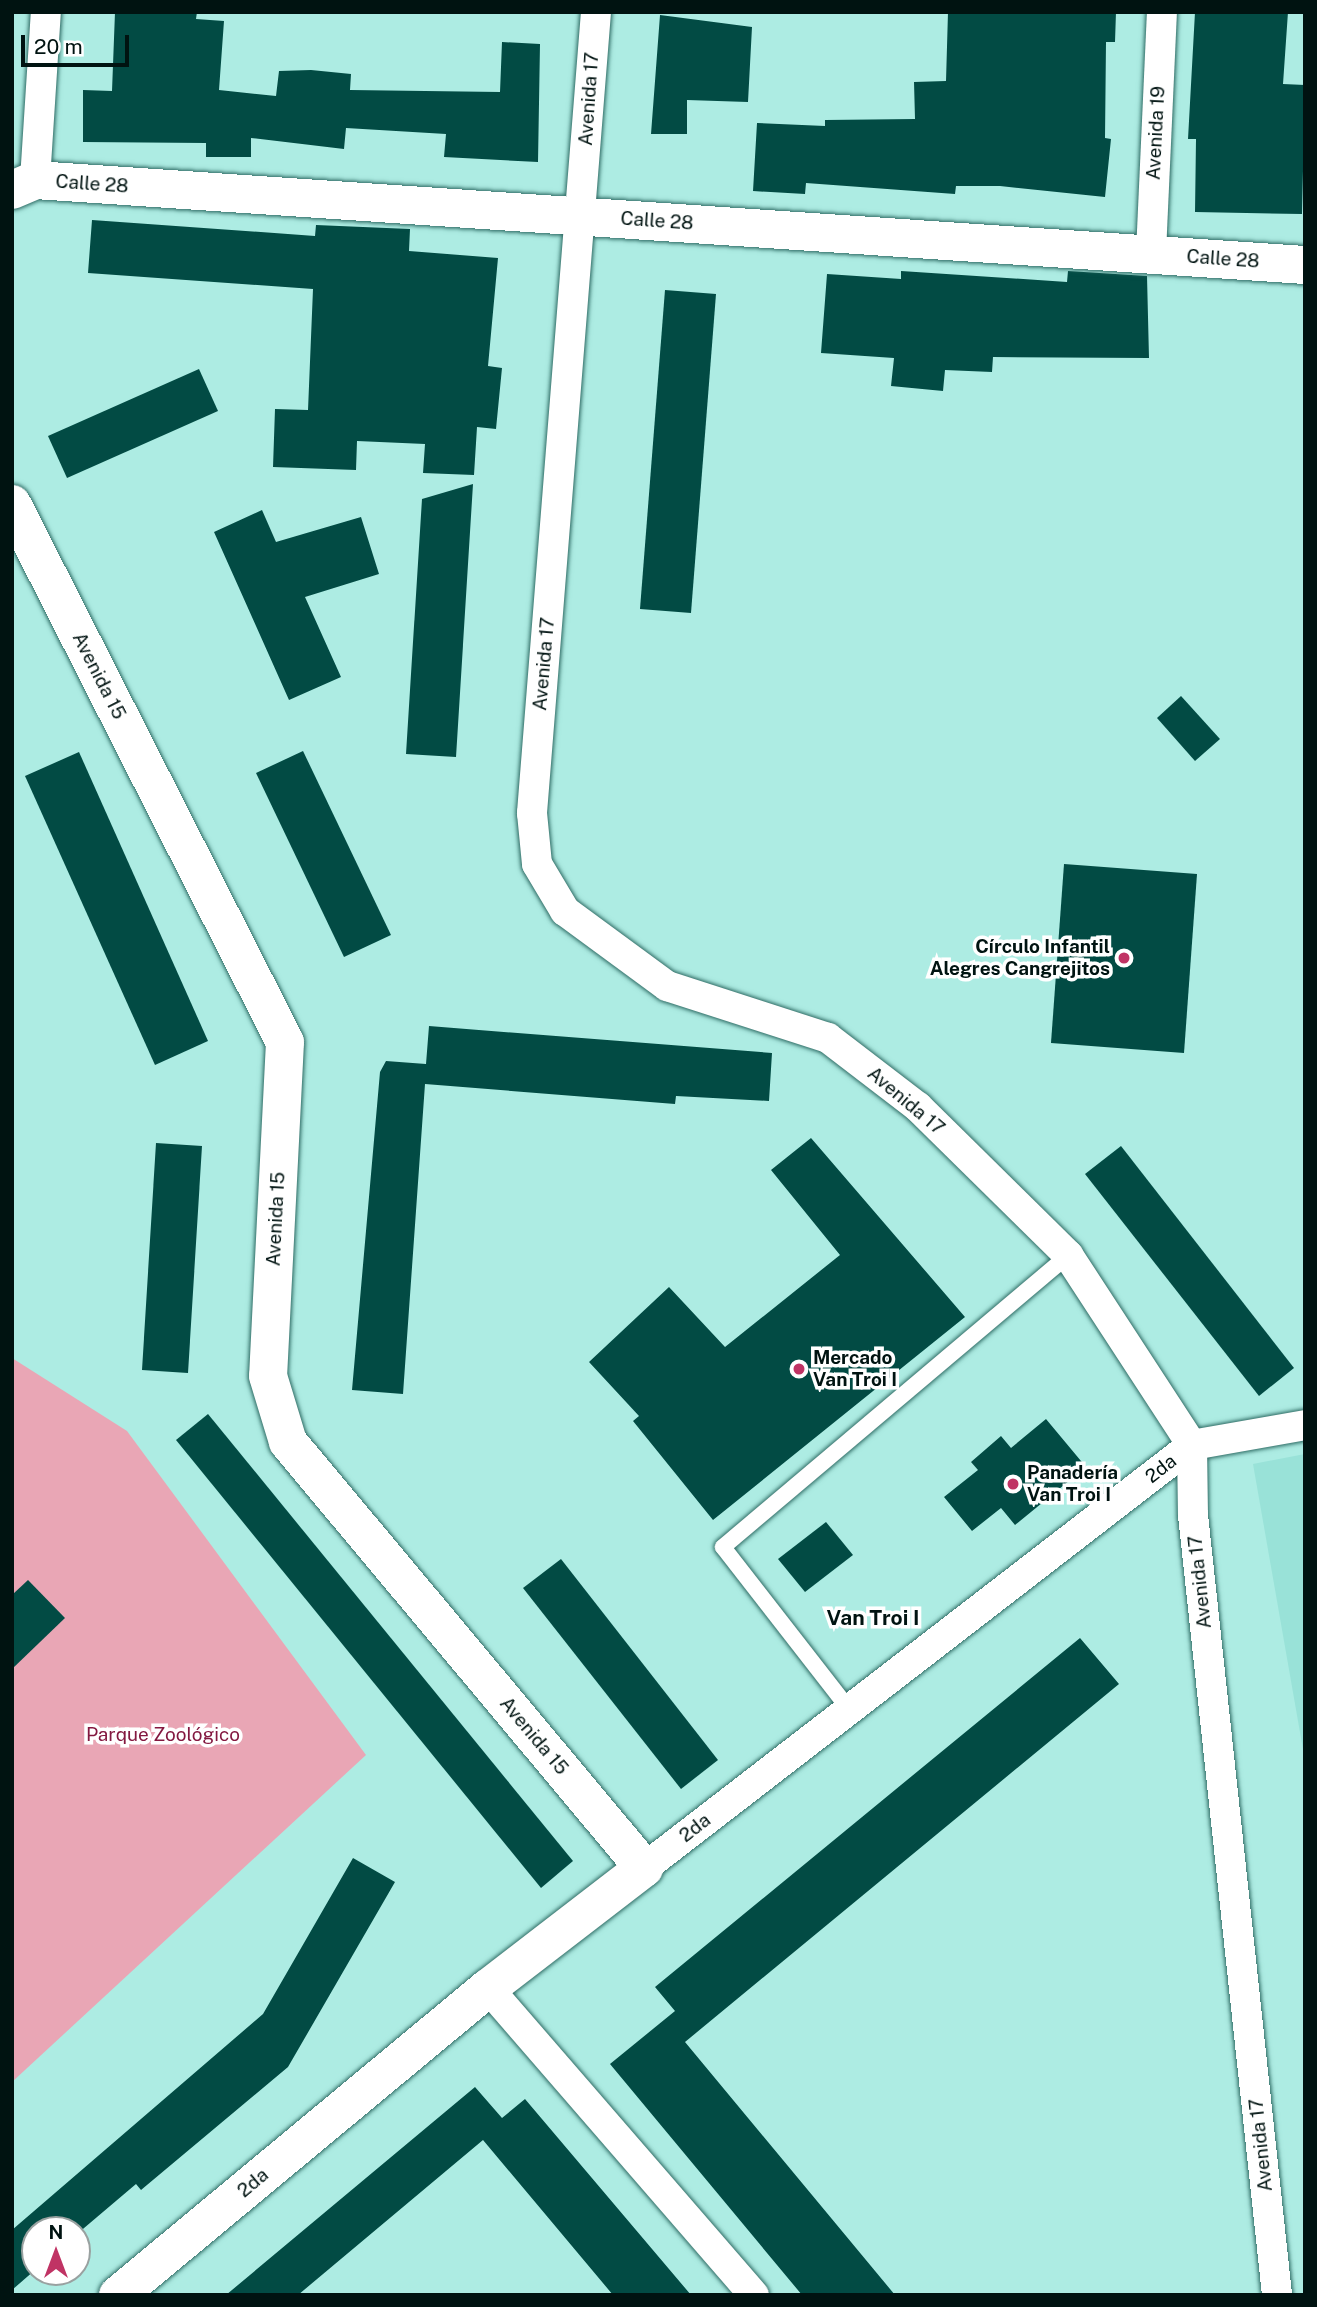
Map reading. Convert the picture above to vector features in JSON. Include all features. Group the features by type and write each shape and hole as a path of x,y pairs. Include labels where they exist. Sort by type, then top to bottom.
{"street":[{"path":"24,185 46,12"},
{"name":"Avenida 17","path":"596,12 532,813 537,864 565,911 667,986 828,1038 918,1107 1068,1255 1192,1445 1193,1515 1277,2295"},
{"name":"Avenida 19","path":"1151,253 1162,12"},
{"name":"Calle 28","path":"24,185 581,216 1305,265"},
{"name":"Avenida 15","path":"12,504 285,1042 268,1376 288,1442 644,1868"},
{"name":"2da","path":"118,2295 488,1988 1192,1445 1305,1425"},
{"path":"488,1988 754,2295"}],"lane":[{"path":"849,1709 723,1547 1068,1255"}],"shaded area":[{"path":"1305,1454 1305,1761 1253,1464"}],"green space":[{"name":"Parque Zoológico","path":"12,1358 127,1431 366,1755 12,2082"}],"building":[{"path":"115,12 197,12 196,19 224,21 219,90 276,96 279,71 311,70 351,74 350,90 500,92 502,42 540,44 538,162 444,157 446,134 346,128 344,149 251,138 251,157 206,157 206,143 83,142 83,90 112,91"},
{"path":"948,12 1116,12 1115,42 1106,42 1105,138 1111,139 1105,197 1000,186 956,186 955,194 806,183 805,194 753,191 757,123 825,126 825,120 915,119 914,82 946,81"},
{"path":"1195,12 1288,12 1283,84 1305,85 1302,214 1195,212 1196,139 1188,139"},
{"path":"660,15 752,27 748,102 687,100 687,134 651,134"},
{"path":"92,220 315,236 316,225 410,229 409,251 498,258 488,366 502,368 496,429 477,427 474,475 423,473 425,444 357,441 356,470 273,467 275,409 308,410 313,289 88,273"},
{"path":"901,271 1067,282 1068,271 1147,276 1149,358 993,357 992,372 945,370 943,391 891,386 894,358 821,353 827,274 901,279"},
{"path":"665,290 716,294 691,613 640,609"},
{"path":"199,369 218,411 67,478 48,436"},
{"path":"473,484 456,757 406,754 422,499"},
{"path":"262,510 276,542 361,517 379,574 305,597 341,677 289,700 214,532"},
{"path":"1181,696 1220,739 1195,761 1157,718"},
{"path":"303,751 391,935 344,957 256,773"},
{"path":"79,752 208,1041 155,1065 25,776"},
{"name":"Círculo Infantil Alegres Cangrejitos","path":"1064,864 1197,874 1184,1053 1051,1043"},
{"path":"429,1026 772,1053 769,1101 676,1096 675,1104 425,1084 403,1394 352,1390 380,1072 386,1061 426,1064"},
{"name":"Mercado Van Troi I","path":"811,1138 965,1317 713,1520 633,1421 639,1416 589,1362 669,1287 725,1347 840,1255 771,1170"},
{"path":"156,1143 202,1146 188,1373 142,1370"},
{"path":"1121,1146 1294,1368 1259,1396 1085,1174"},
{"path":"208,1414 573,1861 541,1888 176,1440"},
{"name":"Panadería Van Troi I","path":"1046,1419 1086,1467 1015,1525 1001,1508 972,1531 944,1497 978,1470 971,1462 1001,1436 1011,1448"},
{"path":"826,1522 853,1555 805,1592 778,1559"},
{"path":"561,1559 718,1760 681,1789 523,1588"},
{"path":"28,1580 65,1618 12,1669 12,1595"},
{"path":"1080,1638 1119,1684 685,2042 895,2295 802,2295 610,2064 675,2011 655,1987"},
{"path":"353,1858 395,1882 288,2067 141,2190 136,2184 91,2222 91,2216 28,2216 263,2014"},
{"path":"475,2087 502,2118 525,2099 691,2295 613,2295 483,2140 298,2295 226,2295"},
{"path":"21,2222 21,2282 12,2290 12,2230"}],"place":[{"name":"Círculo Infantil Alegres Cangrejitos","path":"1124,958"},
{"name":"Mercado Van Troi I","path":"799,1369"},
{"name":"Panadería Van Troi I","path":"1013,1484"}],"district":[{"name":"Van Troi I","path":"873,1618"}]}
